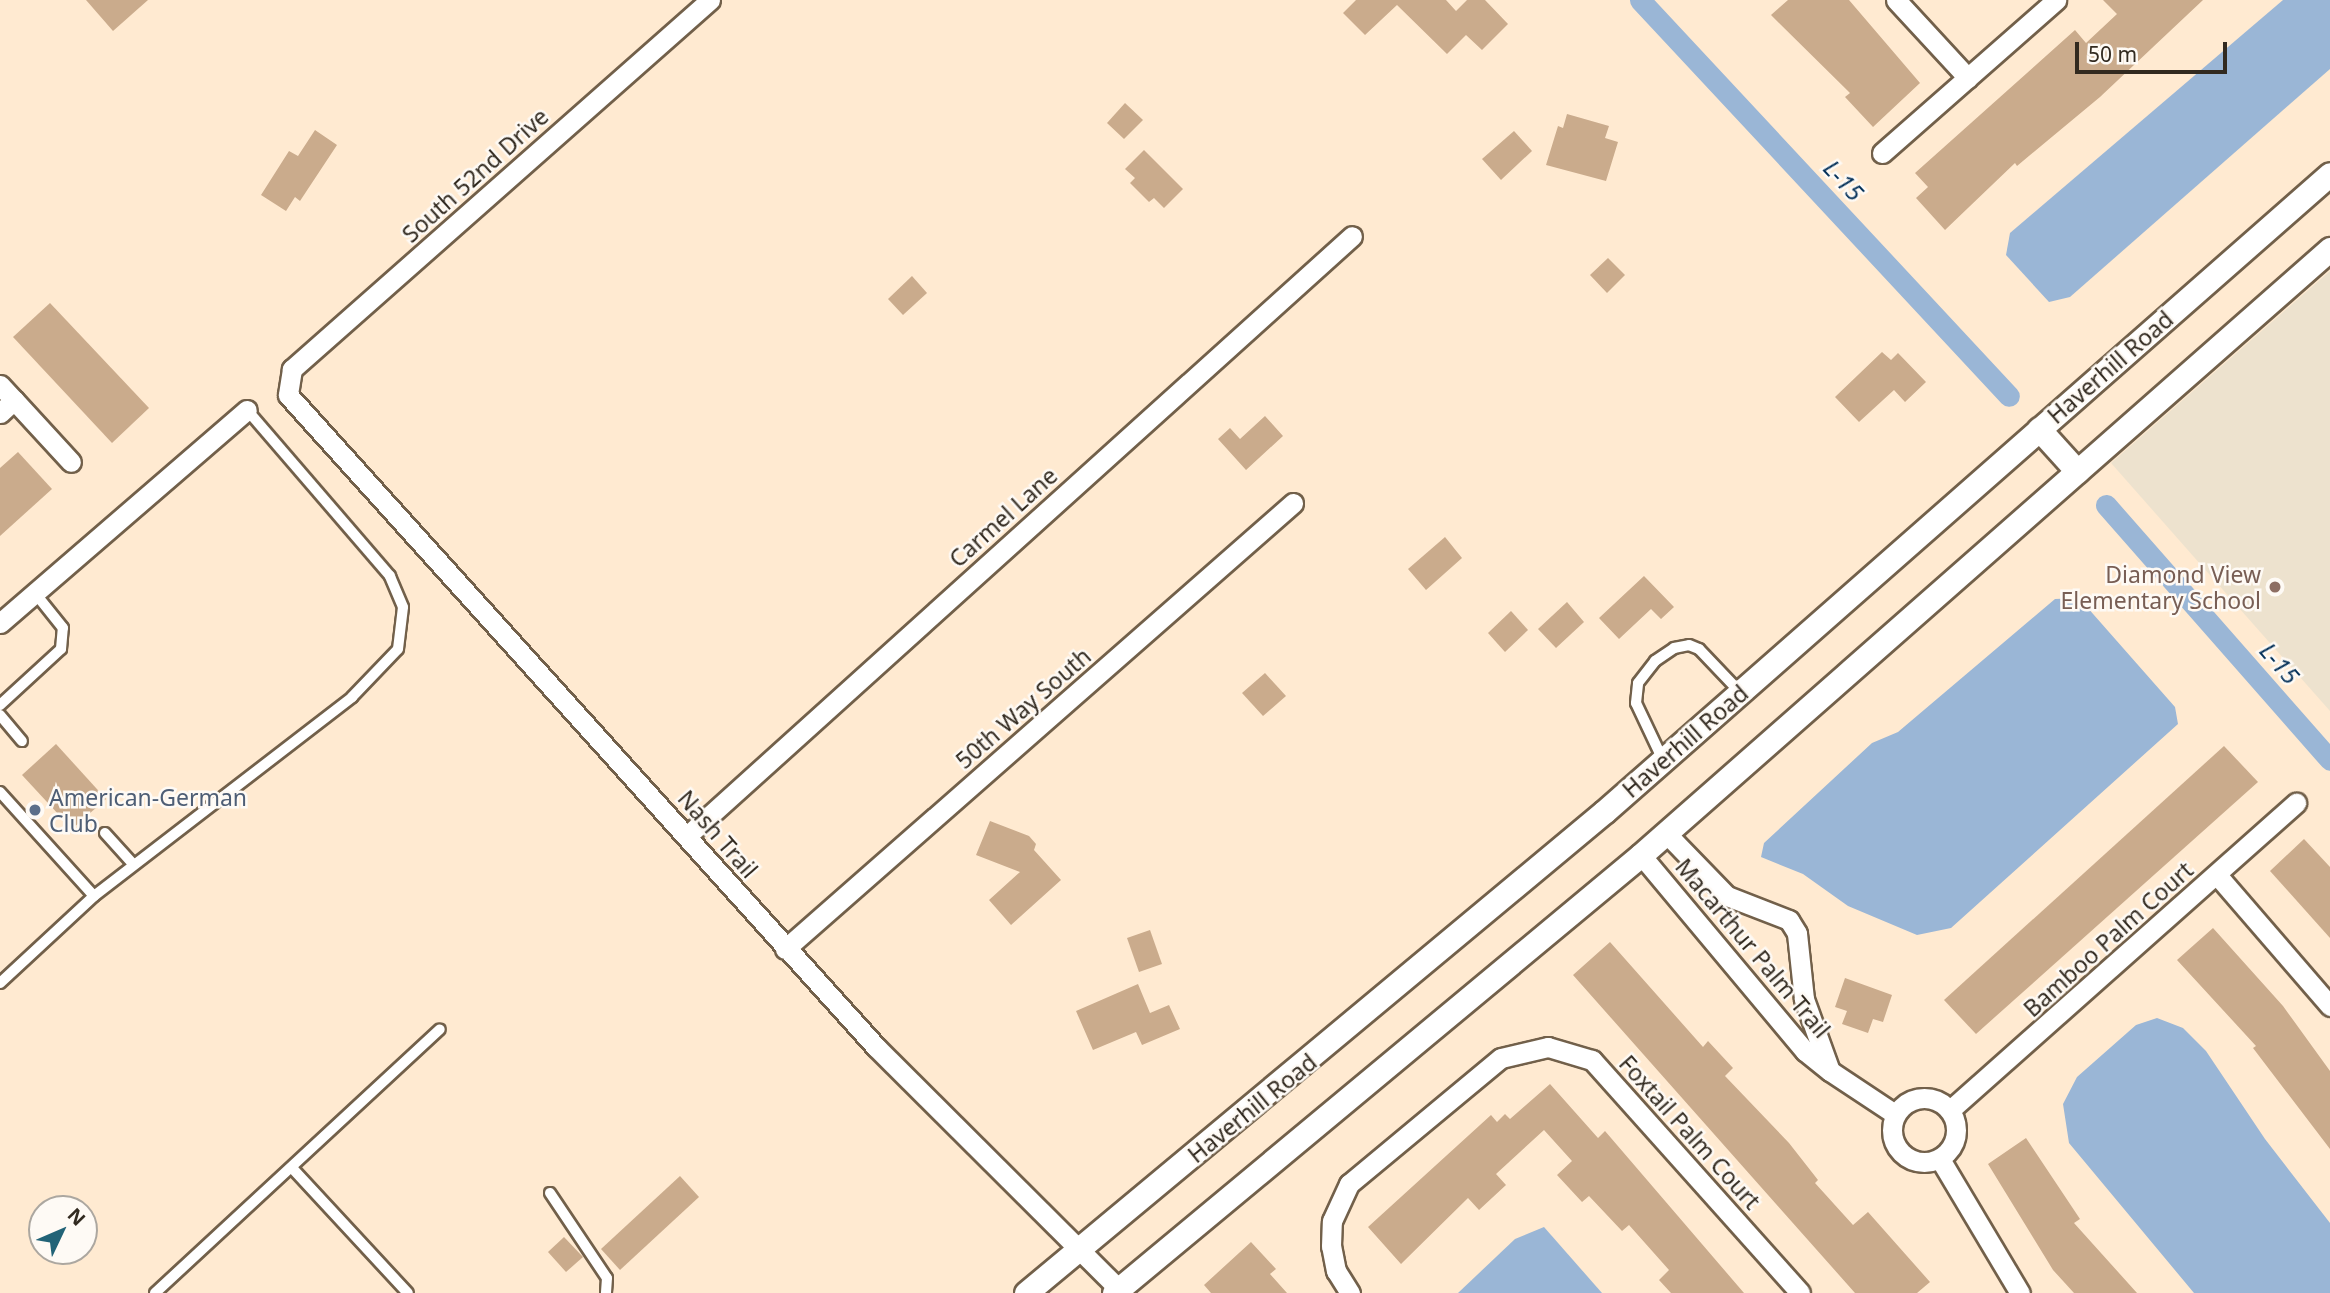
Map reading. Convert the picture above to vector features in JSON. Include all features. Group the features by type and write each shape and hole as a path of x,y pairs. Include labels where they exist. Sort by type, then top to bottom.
{"street":[{"name":"South 52nd Drive","path":"288,395 292,369 710,0"},
{"path":"1896,0 1968,78"},
{"path":"1882,153 2056,0"},
{"name":"Haverhill Road","path":"1026,1293 1414,975 1664,760 2330,174"},
{"name":"Carmel Lane","path":"688,835 1352,236"},
{"path":"1119,1292 1641,855 2330,249"},
{"path":"0,385 7,407 71,462"},
{"name":"Nash Trail","path":"288,395 688,835 785,949 1010,1185 1081,1249 1119,1292"},
{"path":"0,623 247,410"},
{"path":"2039,429 2077,471"},
{"name":"50th Way South","path":"785,949 1293,503"},
{"name":"Bamboo Palm Court","path":"1950,1110 2296,803"},
{"name":"Macarthur Palm Trail","path":"1666,833 1727,896 1789,920 1797,933 1804,999 1830,1071"},
{"name":"Macarthur Palm Trail","path":"1641,855 1805,1051 1895,1114"},
{"path":"2217,875 2330,1006"},
{"name":"Foxtail Palm Court","path":"1350,1293 1336,1271 1331,1246 1332,1221 1349,1184 1501,1058 1548,1046 1592,1060 1800,1293"},
{"path":"1922,1097 1950,1110 1956,1137 1940,1159 1916,1161 1897,1149 1892,1126 1895,1114 1902,1105 1922,1097"},
{"path":"1940,1159 2020,1293"}],"lane":[{"path":"0,983 94,896 133,864 352,697 398,649 403,607 390,576 247,410"},
{"path":"0,705 61,649 63,628 35,593"},
{"path":"1664,760 1636,703 1638,683 1655,662 1674,648 1689,645 1699,649 1740,692"},
{"path":"0,715 22,741"},
{"path":"0,792 94,896"},
{"path":"105,833 133,864"},
{"path":"155,1293 293,1169 440,1029"},
{"path":"293,1169 408,1293"},
{"path":"550,1193 607,1278 606,1293"}],"shaded area":[{"name":"Diamond View Elementary School","path":"2330,271 2330,711 2111,463"}],"water":[{"path":"2283,0 2330,0 2330,69 2070,297 2049,302 2006,255 2010,233"},
{"path":"2079,598 2175,707 2178,724 1951,928 1917,935 1848,906 1803,874 1761,857 1764,843 1872,743 1898,732 2055,599"},
{"path":"2157,1018 2183,1028 2206,1051 2265,1139 2330,1223 2330,1293 2194,1293 2069,1143 2063,1104 2077,1077 2136,1025"},
{"path":"1544,1227 1602,1293 1458,1293 1515,1239"}],"building":[{"path":"86,0 148,0 113,31"},
{"path":"1356,0 1446,0 1456,11 1467,0 1485,0 1508,24 1482,50 1466,35 1447,54 1397,5 1365,35 1343,13"},
{"path":"1788,0 1849,0 1920,83 1873,127 1845,97 1850,93 1771,15"},
{"path":"2103,0 2203,0 2100,97 2017,166 2015,163 1945,230 1916,198 1928,187 1915,173 2075,30 2086,43 2117,14"},
{"path":"1125,103 1143,120 1124,139 1107,123"},
{"path":"1567,114 1609,126 1605,138 1618,142 1606,181 1546,165 1558,126 1563,128"},
{"path":"315,130 337,145 300,201 295,197 286,211 261,195 289,151 298,156"},
{"path":"1514,131 1532,151 1501,180 1482,159"},
{"path":"1144,150 1183,189 1164,208 1154,198 1149,202 1130,183 1135,178 1125,169"},
{"path":"1608,258 1625,275 1607,293 1590,275"},
{"path":"912,276 927,293 903,315 888,299"},
{"path":"50,303 149,408 112,443 13,337"},
{"path":"1882,352 1891,360 1898,353 1926,382 1905,402 1894,390 1859,422 1835,397"},
{"path":"1265,416 1283,436 1246,470 1218,439 1230,428 1240,439"},
{"path":"18,452 52,489 0,536 0,468"},
{"path":"1445,537 1462,558 1426,590 1408,569"},
{"path":"1644,576 1674,607 1661,619 1651,609 1619,639 1599,618"},
{"path":"1567,602 1584,622 1556,648 1538,629"},
{"path":"1511,611 1528,630 1505,652 1488,633"},
{"path":"1265,673 1286,696 1263,716 1242,693"},
{"path":"56,744 106,799 72,829 22,775"},
{"path":"2224,746 2258,782 1976,1034 1944,1000"},
{"path":"990,821 1029,836 1036,844 1034,850 1061,880 1011,925 989,900 1020,872 976,855"},
{"path":"2304,839 2330,867 2330,938 2270,871"},
{"path":"2213,928 2283,1006 2330,1071 2330,1149 2253,1048 2256,1046 2177,960"},
{"path":"1150,930 1162,964 1139,972 1127,938"},
{"path":"1610,942 1703,1047 1708,1041 1733,1068 1725,1076 1789,1143 1818,1180 1815,1183 1853,1225 1868,1212 1930,1282 1917,1293 1855,1293 1573,975"},
{"path":"1845,978 1892,995 1883,1022 1873,1019 1868,1033 1842,1024 1847,1011 1835,1007"},
{"path":"1138,984 1150,1013 1169,1005 1180,1029 1142,1045 1136,1032 1093,1050 1076,1011"},
{"path":"1550,1084 1598,1138 1605,1131 1744,1293 1671,1293 1659,1280 1669,1270 1629,1225 1622,1231 1589,1196 1582,1202 1557,1175 1572,1161 1544,1130 1496,1174 1506,1185 1479,1210 1468,1198 1401,1264 1368,1227 1491,1115 1497,1122 1505,1114 1510,1119"},
{"path":"2026,1138 2080,1219 2074,1223 2137,1293 2074,1293 2053,1270 1988,1164"},
{"path":"680,1176 699,1197 620,1270 601,1249"},
{"path":"564,1237 583,1257 566,1272 548,1252"},
{"path":"1251,1242 1276,1269 1270,1274 1287,1293 1211,1293 1204,1285"}],"waterway":[{"name":"L-15","path":"1640,0 2009,396"},
{"name":"L-15","path":"2106,505 2330,760"}],"place":[{"name":"Diamond View Elementary School","path":"2275,587"},
{"name":"American-German Club","path":"35,810"}]}
